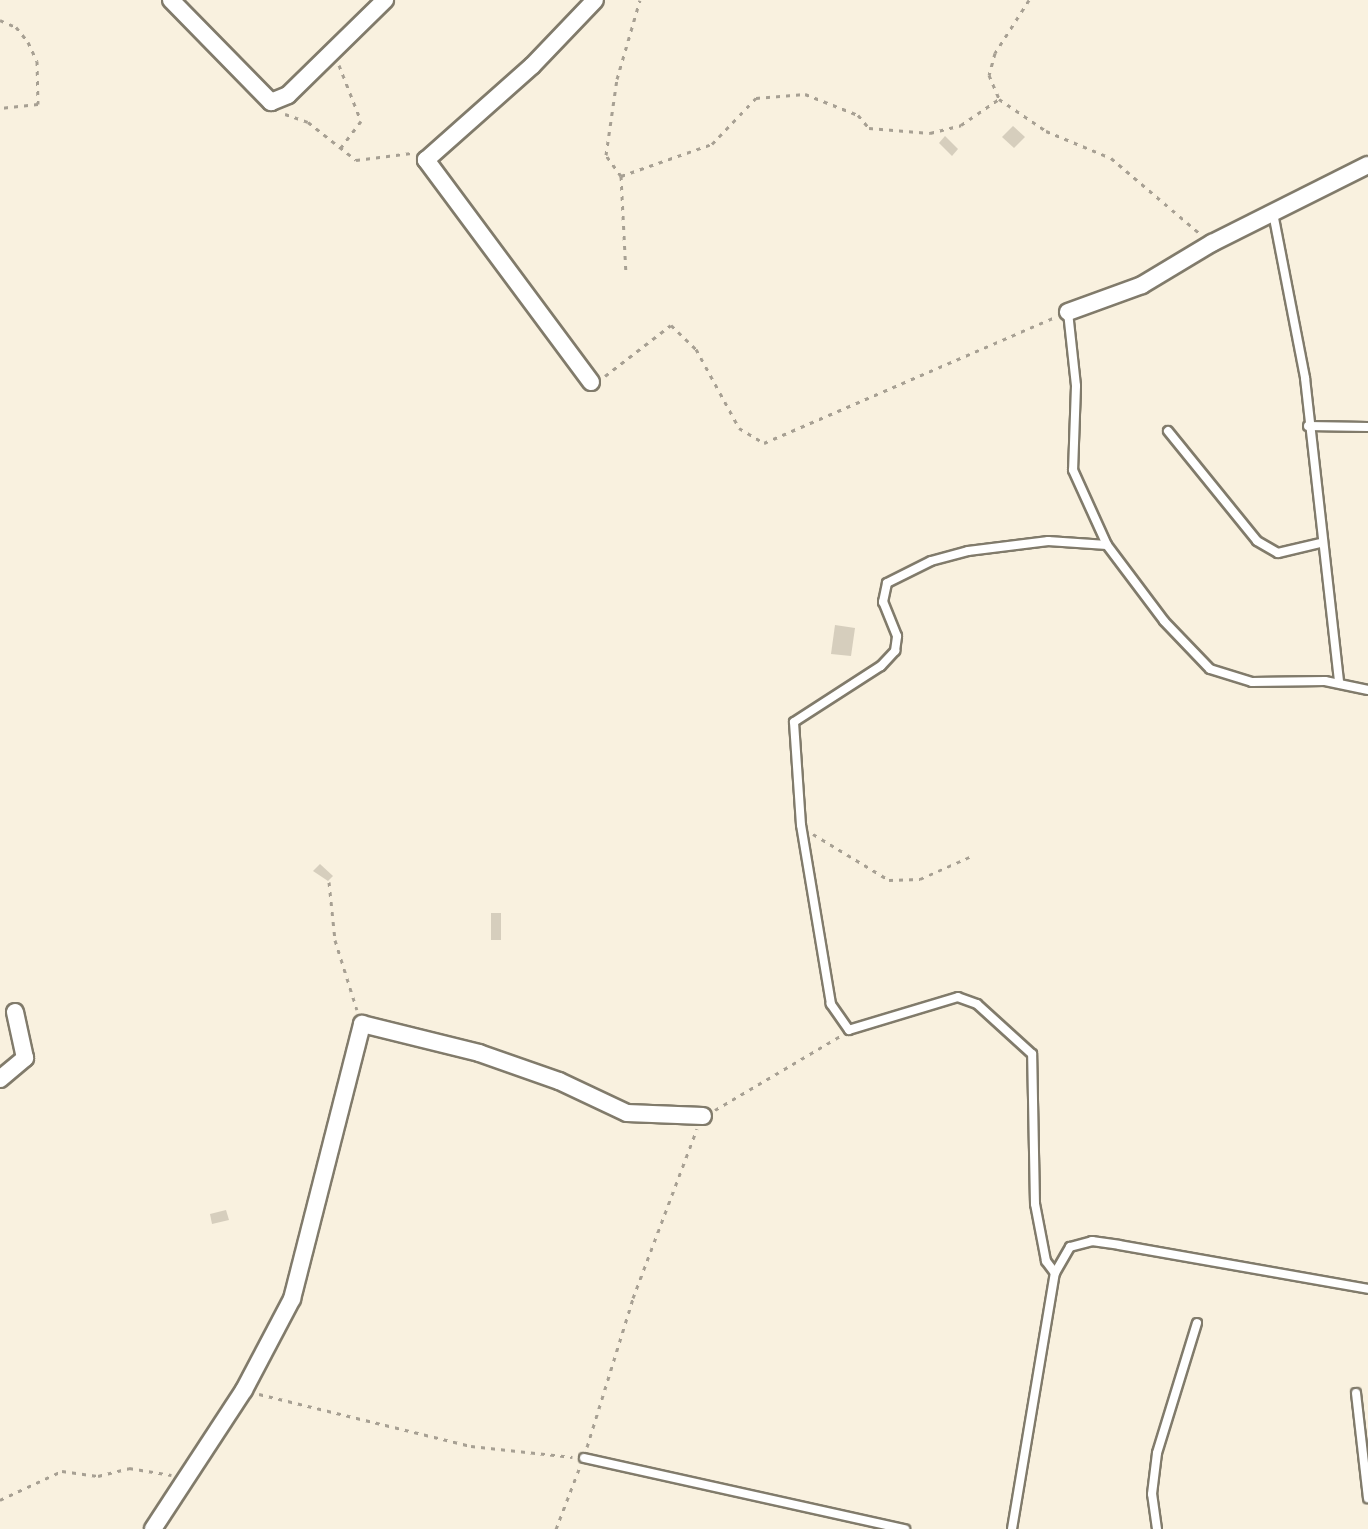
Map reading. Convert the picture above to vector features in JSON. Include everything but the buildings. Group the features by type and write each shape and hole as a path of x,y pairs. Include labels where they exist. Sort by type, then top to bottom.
{"street":[{"path":"171,0 271,102 288,95 385,0"},
{"path":"591,382 426,160 532,66 595,0"},
{"path":"1068,312 1142,285 1212,243 1368,165"},
{"path":"0,1079 25,1058 15,1012"},
{"path":"153,1529 182,1479 244,1390 292,1299 362,1024 492,1058 559,1081 627,1113 703,1116"}],"lane":[{"path":"1273,212 1302,362 1320,543 1339,683"},
{"path":"1068,312 1076,386 1073,470 1107,545 1164,621 1210,669 1252,682 1339,683 1368,690"},
{"path":"1308,426 1368,427"},
{"path":"1168,431 1205,471 1257,541 1278,553 1320,543"},
{"path":"1055,1273 1046,1261 1035,1204 1035,1065 1023,1043 977,1004 949,996 849,1030 831,1004 801,825 792,728 805,710 881,666 895,651 897,636 883,602 887,583 931,561 992,546 1082,541 1107,545"},
{"path":"1012,1529 1055,1273 1070,1247 1092,1241 1368,1289"},
{"path":"1157,1529 1152,1494 1157,1453 1197,1323"},
{"path":"1356,1393 1365,1449 1368,1498"},
{"path":"584,1458 905,1529"}],"path":[{"path":"626,275 621,176 606,155 617,79 640,0"},
{"path":"1029,0 995,53 989,75 999,99 1046,131 1111,158 1212,243"},
{"path":"0,20 16,27 37,61 38,104 0,108"},
{"path":"334,50 361,121 339,151"},
{"path":"621,176 712,144 756,98 805,94 829,108 858,115 869,128 930,133 961,125 999,99"},
{"path":"271,102 308,122 339,151 362,161 399,153 426,160"},
{"path":"591,382 671,325 696,349 739,428 764,443 1068,312"},
{"path":"801,825 889,880 920,879 974,855"},
{"path":"329,882 335,940 362,1024"},
{"path":"556,1529 584,1458 633,1298 703,1116 762,1087 849,1030"},
{"path":"244,1390 471,1446 584,1458"},
{"path":"0,1500 62,1471 98,1476 144,1469 182,1479"}]}
